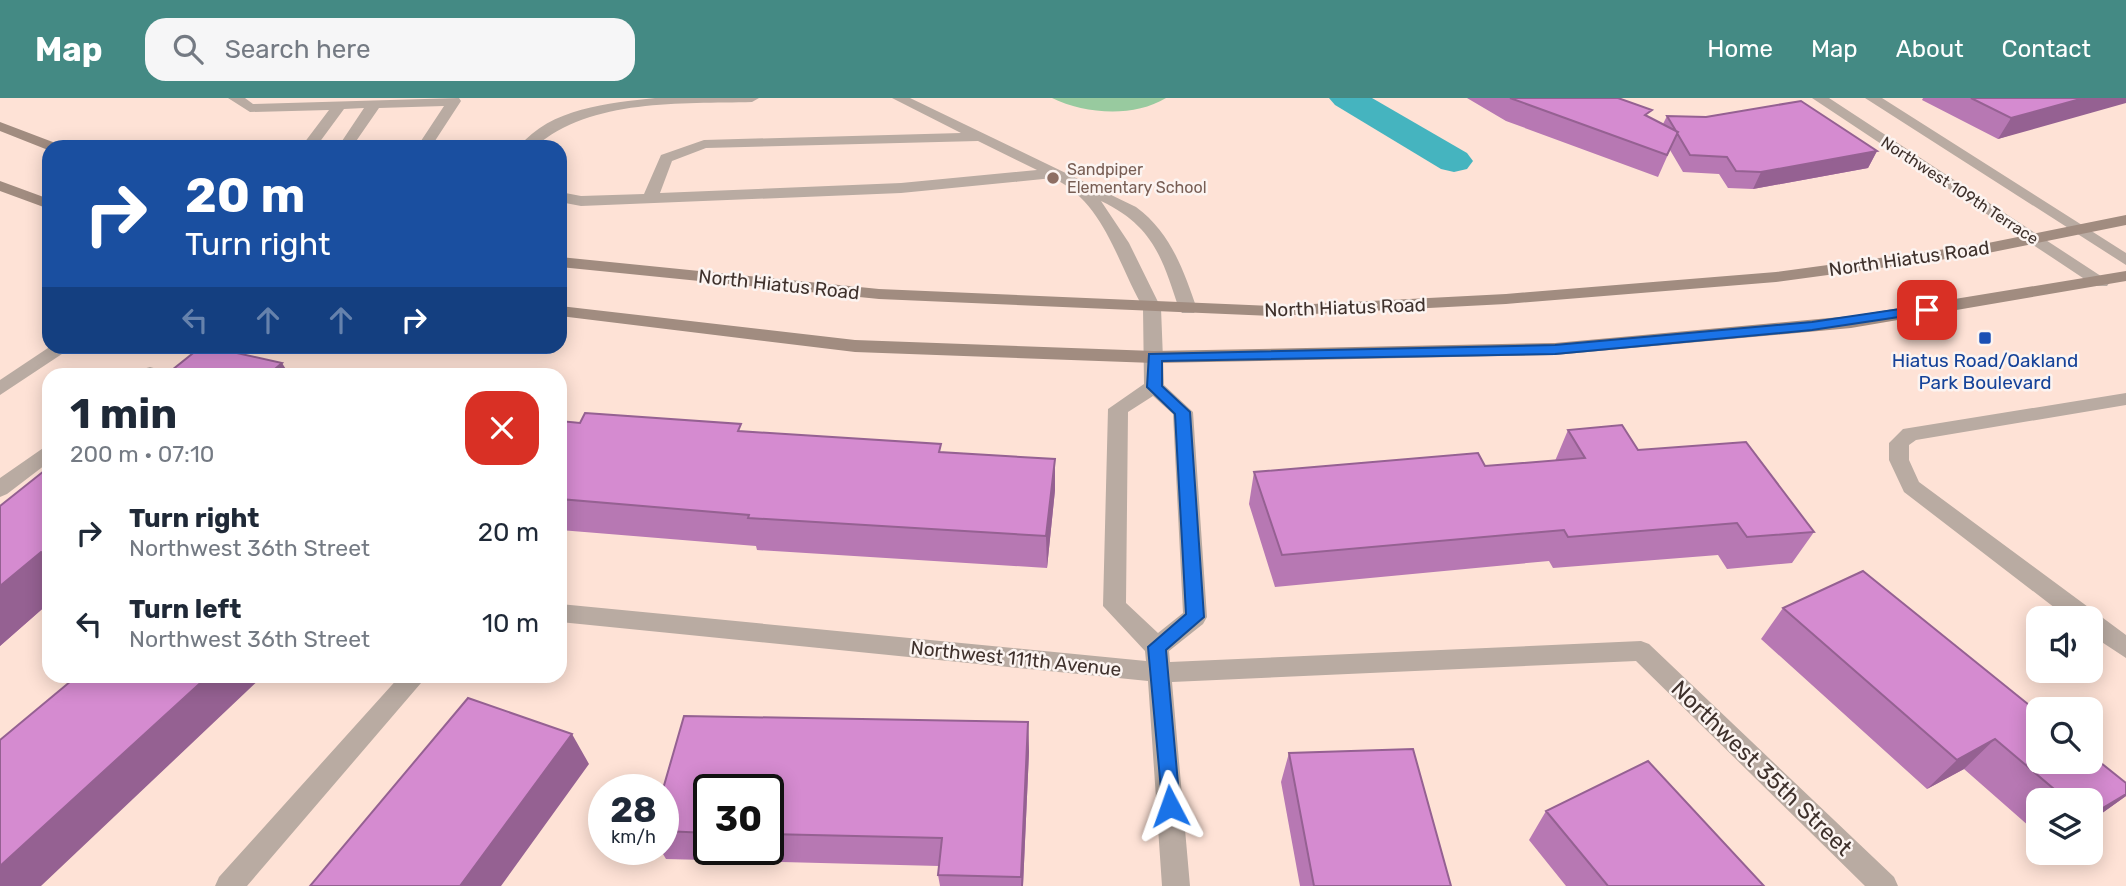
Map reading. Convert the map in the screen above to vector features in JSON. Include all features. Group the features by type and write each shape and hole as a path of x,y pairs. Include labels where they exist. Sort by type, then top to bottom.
{"main road":[{"path":"0,126 42,143"},
{"path":"0,187 42,202"},
{"name":"North Hiatus Road","path":"567,263 879,294 1152,309 1274,310 1476,301 1790,275 1983,249 2126,220"},
{"path":"567,312 855,346 1154,357 1555,349 1851,322 2126,276"}],"street":[{"path":"235,98 250,108 376,101 454,101 429,140"},
{"path":"534,140 563,115 592,107 752,98"},
{"path":"898,98 1129,207 1160,234 1188,309"},
{"name":"Northwest 109th Terrace","path":"1819,98 2101,282"},
{"name":"Northwest 109th Terrace","path":"1872,98 2126,260"},
{"path":"350,140 376,101"},
{"path":"313,140 341,104"},
{"path":"650,198 666,158 704,144 979,137"},
{"path":"567,198 581,201 901,188 1054,173"},
{"path":"1079,184 1098,205 1130,255 1152,309 1154,387 1183,412 1195,617 1159,660"},
{"path":"0,389 53,354"},
{"path":"1154,387 1118,409 1114,606 1159,660 1176,886"},
{"path":"2069,606 1911,486 1899,460 1899,443 1910,434 2126,399"},
{"path":"0,488 42,456"},
{"name":"Northwest 111th Avenue","path":"567,614 1159,660 1641,651"},
{"path":"2103,631 2126,648"},
{"name":"Northwest 35th Street","path":"1641,651 1884,886"},
{"path":"229,886 409,683"}],"green space":[{"path":"1052,98 1166,98 1139,109 1109,111 1079,108"}],"building":[{"path":"1510,98 1618,98 1652,110 1645,115 1678,132 1667,155"},
{"path":"1971,98 2084,98 2011,118"},
{"path":"1801,101 1877,151 1761,172 1736,171 1727,157 1690,155 1667,116 1706,117"},
{"path":"192,354 241,354 282,363 276,368 174,368"},
{"path":"585,413 741,424 738,431 941,444 939,452 1055,459 1046,536 748,518 749,515 567,500 567,422 580,423"},
{"path":"1622,425 1638,450 1746,442 1814,532 1747,537 1737,523 1568,537 1564,530 1282,555 1254,472 1478,453 1485,466 1585,458 1568,430"},
{"path":"42,473 42,552 0,586 0,506"},
{"path":"1863,571 2026,703 2026,765 1995,739 1957,760 1783,608"},
{"path":"69,683 200,683 0,866 0,740"},
{"path":"468,698 572,734 460,886 310,886"},
{"path":"684,716 1028,722 1021,877 938,875 942,838 784,834 784,774 693,774 693,832 679,832 679,774 667,774"},
{"path":"1413,749 1451,886 1314,886 1289,753"},
{"path":"1648,761 1764,886 1608,886 1546,811"},
{"path":"2103,765 2126,783 2126,794 2103,808 2103,788 2053,788 2036,774 2103,774"}],"waterway":[{"path":"1347,98 1454,161"}],"place":[{"name":"Sandpiper Elementary School","path":"1053,178"},
{"name":"Hiatus Road/Oakland Park Boulevard","path":"1985,338"}],"route":[{"path":"1170,806 1157,647 1195,617 1183,412 1154,387 1154,357 1555,349 1851,322 1927,310"}]}
